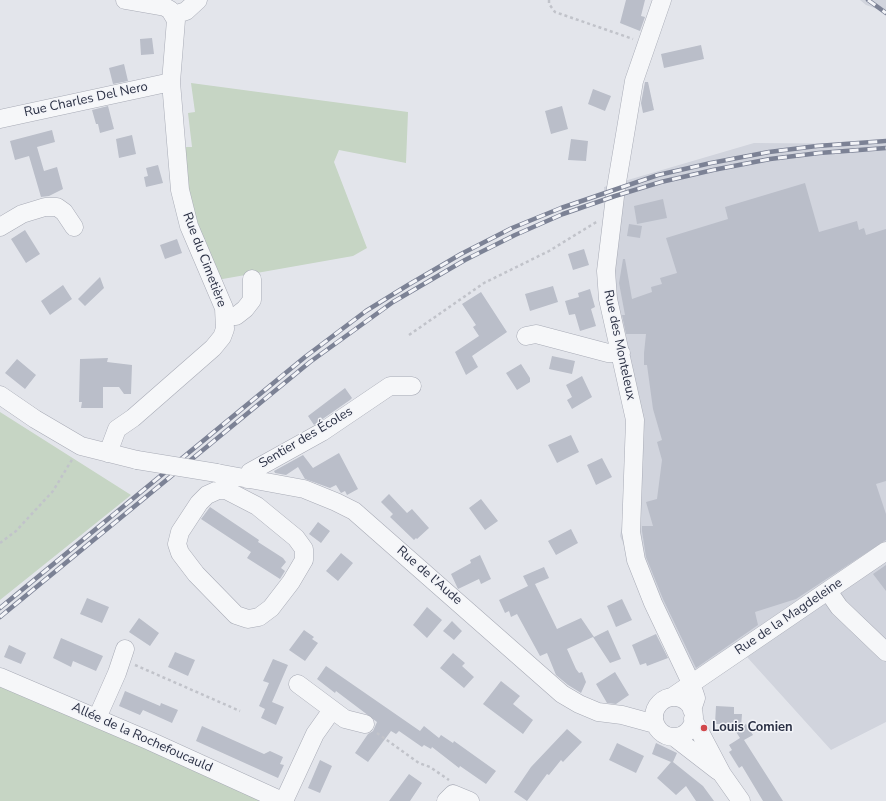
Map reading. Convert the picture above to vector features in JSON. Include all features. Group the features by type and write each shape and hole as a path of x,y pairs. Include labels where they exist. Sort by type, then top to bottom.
{"street":[{"path":"125,0 165,7 174,14 186,11 198,0"},
{"name":"Rue des Monteleux","path":"662,0 634,82 612,218 606,271 608,299 635,420 631,532 636,560 652,603 692,683 696,698 693,715"},
{"name":"Rue du Cimetière","path":"122,456 117,429 133,418 218,343 225,328 225,316 221,301 189,226 182,201 171,82 177,24 174,14"},
{"name":"Rue Charles Del Nero","path":"0,119 171,82"},
{"path":"0,227 22,214 45,207 57,207 64,212 74,227"},
{"path":"225,316 236,316 245,309 252,300 252,279"},
{"path":"526,336 536,334 608,352 621,353"},
{"name":"Sentier des Écoles","path":"247,479 250,472 322,432 390,386 412,386"},
{"name":"Rue de l'Aude","path":"0,395 35,419 81,446 122,456 304,489 354,511 562,694 579,704 598,712 622,715 655,724"},
{"path":"257,506 270,483"},
{"path":"218,490 226,490 257,506 296,538 304,549 304,560 271,608 259,617 248,619 236,615 196,574 180,553 177,544 180,532 199,503 207,495 218,490"},
{"name":"Rue de la Magdeleine","path":"622,715 665,701 886,551"},
{"path":"828,591 839,607 886,652"},
{"path":"98,718 124,654"},
{"name":"Allée de la Rochefoucauld","path":"0,677 98,718 283,801"},
{"path":"298,684 345,719 365,724"},
{"path":"693,715 690,728 683,735 674,737 666,736 655,724 655,711 665,701 684,701 693,715 722,774 741,801"},
{"path":"283,801 315,734 332,710"},
{"path":"674,737 722,774"},
{"path":"449,798 470,801"}],"path":[{"path":"549,0 549,4 554,12 647,44"},
{"path":"409,335 484,283 549,251 597,221 612,218"},
{"path":"0,543 16,531 53,491 81,446"},
{"path":"124,654 240,711"},
{"path":"365,724 419,763 430,767 449,779 449,798"}],"shaded area":[{"path":"860,0 886,0 886,12 866,5"},
{"path":"754,143 886,144 886,722 831,750 747,657 687,690 620,536 643,425 611,308 604,187"}],"green space":[{"path":"191,83 408,112 406,163 339,150 334,162 367,248 353,256 217,280 197,242 180,147 192,147 188,113 195,112"},
{"path":"0,412 131,495 0,600"},
{"path":"0,684 270,801 0,801"}],"building":[{"path":"626,0 645,0 641,16 645,17 640,31 620,23"},
{"path":"152,38 154,54 141,55 140,39"},
{"path":"701,45 704,59 664,68 661,54"},
{"path":"124,64 128,81 113,84 109,68"},
{"path":"645,82 648,82 654,110 643,113 641,103"},
{"path":"593,89 611,96 605,111 588,104"},
{"path":"108,106 114,129 100,133 92,110"},
{"path":"562,106 568,129 551,134 545,111"},
{"path":"52,130 55,142 37,147 44,171 57,167 63,189 49,196 41,197 29,156 15,160 10,141"},
{"path":"132,135 136,154 119,158 116,139"},
{"path":"571,139 588,141 586,161 568,160"},
{"path":"158,165 163,183 146,187 144,177 148,176 146,168"},
{"path":"805,183 819,232 857,221 859,230 864,228 866,235 886,229 886,481 876,484 886,514 886,540 796,599 755,612 758,625 696,668 663,599 646,557 642,526 653,526 646,502 657,499 662,460 657,442 662,440 653,409 647,365 644,365 646,334 626,334 622,315 625,315 619,283 623,259 625,259 632,299 652,292 651,287 662,284 660,278 677,273 666,238 728,219 725,207"},
{"path":"663,199 667,218 637,224 634,206"},
{"path":"629,224 642,226 640,238 627,236"},
{"path":"25,230 40,254 26,263 11,239"},
{"path":"177,239 182,253 165,259 160,245"},
{"path":"584,249 589,265 573,270 568,254"},
{"path":"100,277 104,288 85,306 78,299"},
{"path":"63,285 72,299 50,315 41,301"},
{"path":"553,286 558,302 530,311 525,294"},
{"path":"590,289 595,307 591,309 596,326 580,331 575,314 569,315 565,301 579,297 578,293"},
{"path":"481,292 507,332 472,356 478,367 466,375 455,352 479,336 473,327 476,325 462,304"},
{"path":"552,356 575,361 572,374 549,369"},
{"path":"108,358 107,362 132,365 131,394 124,394 119,387 103,387 103,408 81,408 82,402 79,402 80,359"},
{"path":"17,359 36,375 25,389 5,373"},
{"path":"521,364 530,378 530,382 517,390 506,373"},
{"path":"582,376 592,397 572,409 567,400 572,397 566,385"},
{"path":"345,388 352,398 314,425 308,416"},
{"path":"571,435 579,452 557,463 548,445"},
{"path":"339,453 358,489 347,495 345,491 341,493 336,485 330,488 305,479 298,467 286,475 275,473 274,471 303,455 313,468"},
{"path":"602,458 612,477 596,485 587,465"},
{"path":"389,494 407,513 412,509 429,528 417,539 416,538 414,540 390,517 393,514 381,502"},
{"path":"481,499 498,521 485,530 469,508"},
{"path":"210,507 259,540 258,542 283,558 286,562 281,568 285,571 280,579 247,558 251,552 201,519"},
{"path":"318,522 330,531 321,543 309,534"},
{"path":"571,529 578,543 556,555 548,541"},
{"path":"341,553 353,563 338,581 326,571"},
{"path":"480,555 491,579 481,584 479,579 458,589 451,574 471,563 470,560"},
{"path":"886,565 886,591 873,574"},
{"path":"544,567 549,578 535,584 557,629 581,618 594,637 608,630 621,659 610,663 593,637 567,649 576,669 579,673 582,672 586,682 581,693 556,675 547,653 540,656 517,614 511,617 509,611 505,613 499,600 528,586 523,576"},
{"path":"87,598 109,607 102,623 80,614"},
{"path":"622,599 632,620 616,627 607,606"},
{"path":"427,607 442,620 427,638 413,625"},
{"path":"139,618 159,633 150,646 129,632"},
{"path":"452,621 462,631 454,640 443,631"},
{"path":"304,630 314,637 312,639 318,643 305,661 289,650"},
{"path":"656,634 668,658 647,666 646,663 640,665 632,645"},
{"path":"61,638 103,656 96,671 73,661 71,667 53,658"},
{"path":"9,645 26,653 21,664 4,657"},
{"path":"175,652 195,660 188,676 168,667"},
{"path":"453,653 465,663 462,666 474,677 464,688 440,668"},
{"path":"273,659 288,665 272,702 284,707 276,725 261,718 265,709 259,706 269,683 263,681"},
{"path":"326,666 420,731 424,726 439,738 441,735 453,743 454,741 496,771 486,784 460,766 459,768 432,747 431,749 424,745 422,747 399,731 396,734 391,731 368,762 355,753 368,734 373,731 377,722 336,691 335,693 317,679"},
{"path":"615,672 629,695 616,704 607,703 596,684"},
{"path":"501,681 520,696 513,704 533,720 523,734 483,704"},
{"path":"125,691 160,706 161,703 178,710 172,723 143,710 140,715 119,706"},
{"path":"716,706 734,707 734,714 742,714 741,727 746,724 753,735 744,740 783,801 763,801 742,766 739,768 729,752 732,750 729,745 740,738 731,724 715,724"},
{"path":"202,726 264,754 270,751 283,757 280,764 284,765 278,778 196,741"},
{"path":"567,729 582,742 563,762 561,760 549,775 547,774 527,801 514,792 531,767"},
{"path":"617,743 644,756 636,773 609,760"},
{"path":"656,743 677,753 673,762 703,786 714,801 696,801 686,786 676,795 657,778 671,762 652,754"},
{"path":"320,760 332,766 320,793 308,788"},
{"path":"409,774 422,783 410,801 389,801"}],"railway":[{"path":"868,0 886,13"},
{"path":"0,608 305,357 366,311 461,254 512,228 561,208 658,175 769,152 817,146 886,141"},
{"path":"0,617 310,362 393,302 465,260 515,235 563,214 661,182 770,159 819,153 886,148"}],"place":[{"name":"Louis Comien","path":"704,728"}]}
